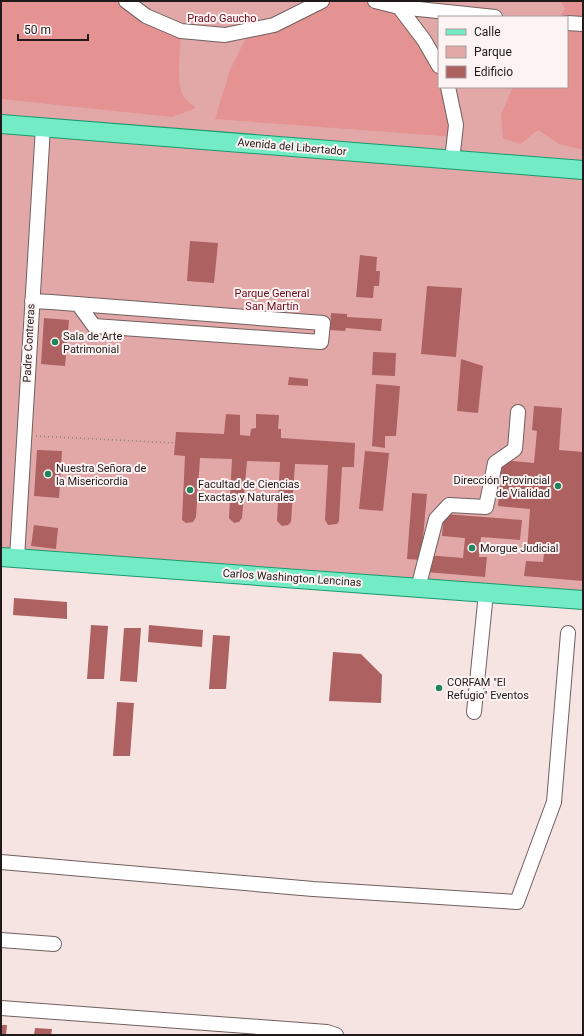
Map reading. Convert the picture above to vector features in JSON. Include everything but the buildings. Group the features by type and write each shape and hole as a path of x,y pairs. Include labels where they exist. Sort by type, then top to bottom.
{"main road":[{"name":"Avenida del Libertador","path":"1,124 583,170"},
{"name":"Carlos Washington Lencinas","path":"9,557 583,600"}],"street":[{"path":"126,1 146,16 181,31 225,35 274,25 322,1"},
{"path":"376,1 399,7 485,16"},
{"path":"399,7 424,40 438,64"},
{"path":"568,24 583,24"},
{"path":"448,88 456,125 452,160"},
{"name":"Padre Contreras","path":"9,557 24,435 43,127"},
{"path":"32,301 78,304 323,323 321,342 94,326 78,304"},
{"path":"418,588 436,518 449,505 486,507 495,463 515,449 518,412"},
{"path":"474,712 486,593"},
{"path":"1,862 306,888 517,902 554,802 568,633"},
{"path":"1,940 54,944"},
{"path":"1,1008 327,1032 336,1035"}],"path":[{"path":"24,435 175,443"}],"green space":[{"name":"Parque General San Martín","path":"1,1 583,1 583,591 1,553"}],"shaded area":[{"path":"1,1 126,1 181,31 179,75 181,91 184,97 196,108 172,117 1,99"},
{"path":"318,1 409,1 399,7 438,65 438,88 448,88 455,137 215,119 230,70 250,30"},
{"path":"560,1 583,1 583,150 559,144 538,130 520,144 503,138 501,114 513,88 568,88 568,16 560,16 565,9"}],"place":[{"name":"Sala de Arte Patrimonial","path":"55,342"},
{"name":"Nuestra Señora de la Misericordia","path":"48,474"},
{"name":"Dirección Provincial de Vialidad","path":"558,486"},
{"name":"Facultad de Ciencias Exactas y Naturales","path":"190,490"},
{"name":"Morgue Judicial","path":"472,548"},
{"name":"CORFAM \"El Refugio\" Eventos","path":"439,688"}],"park label":[{"name":"Prado Gaucho","path":"222,18"}]}
